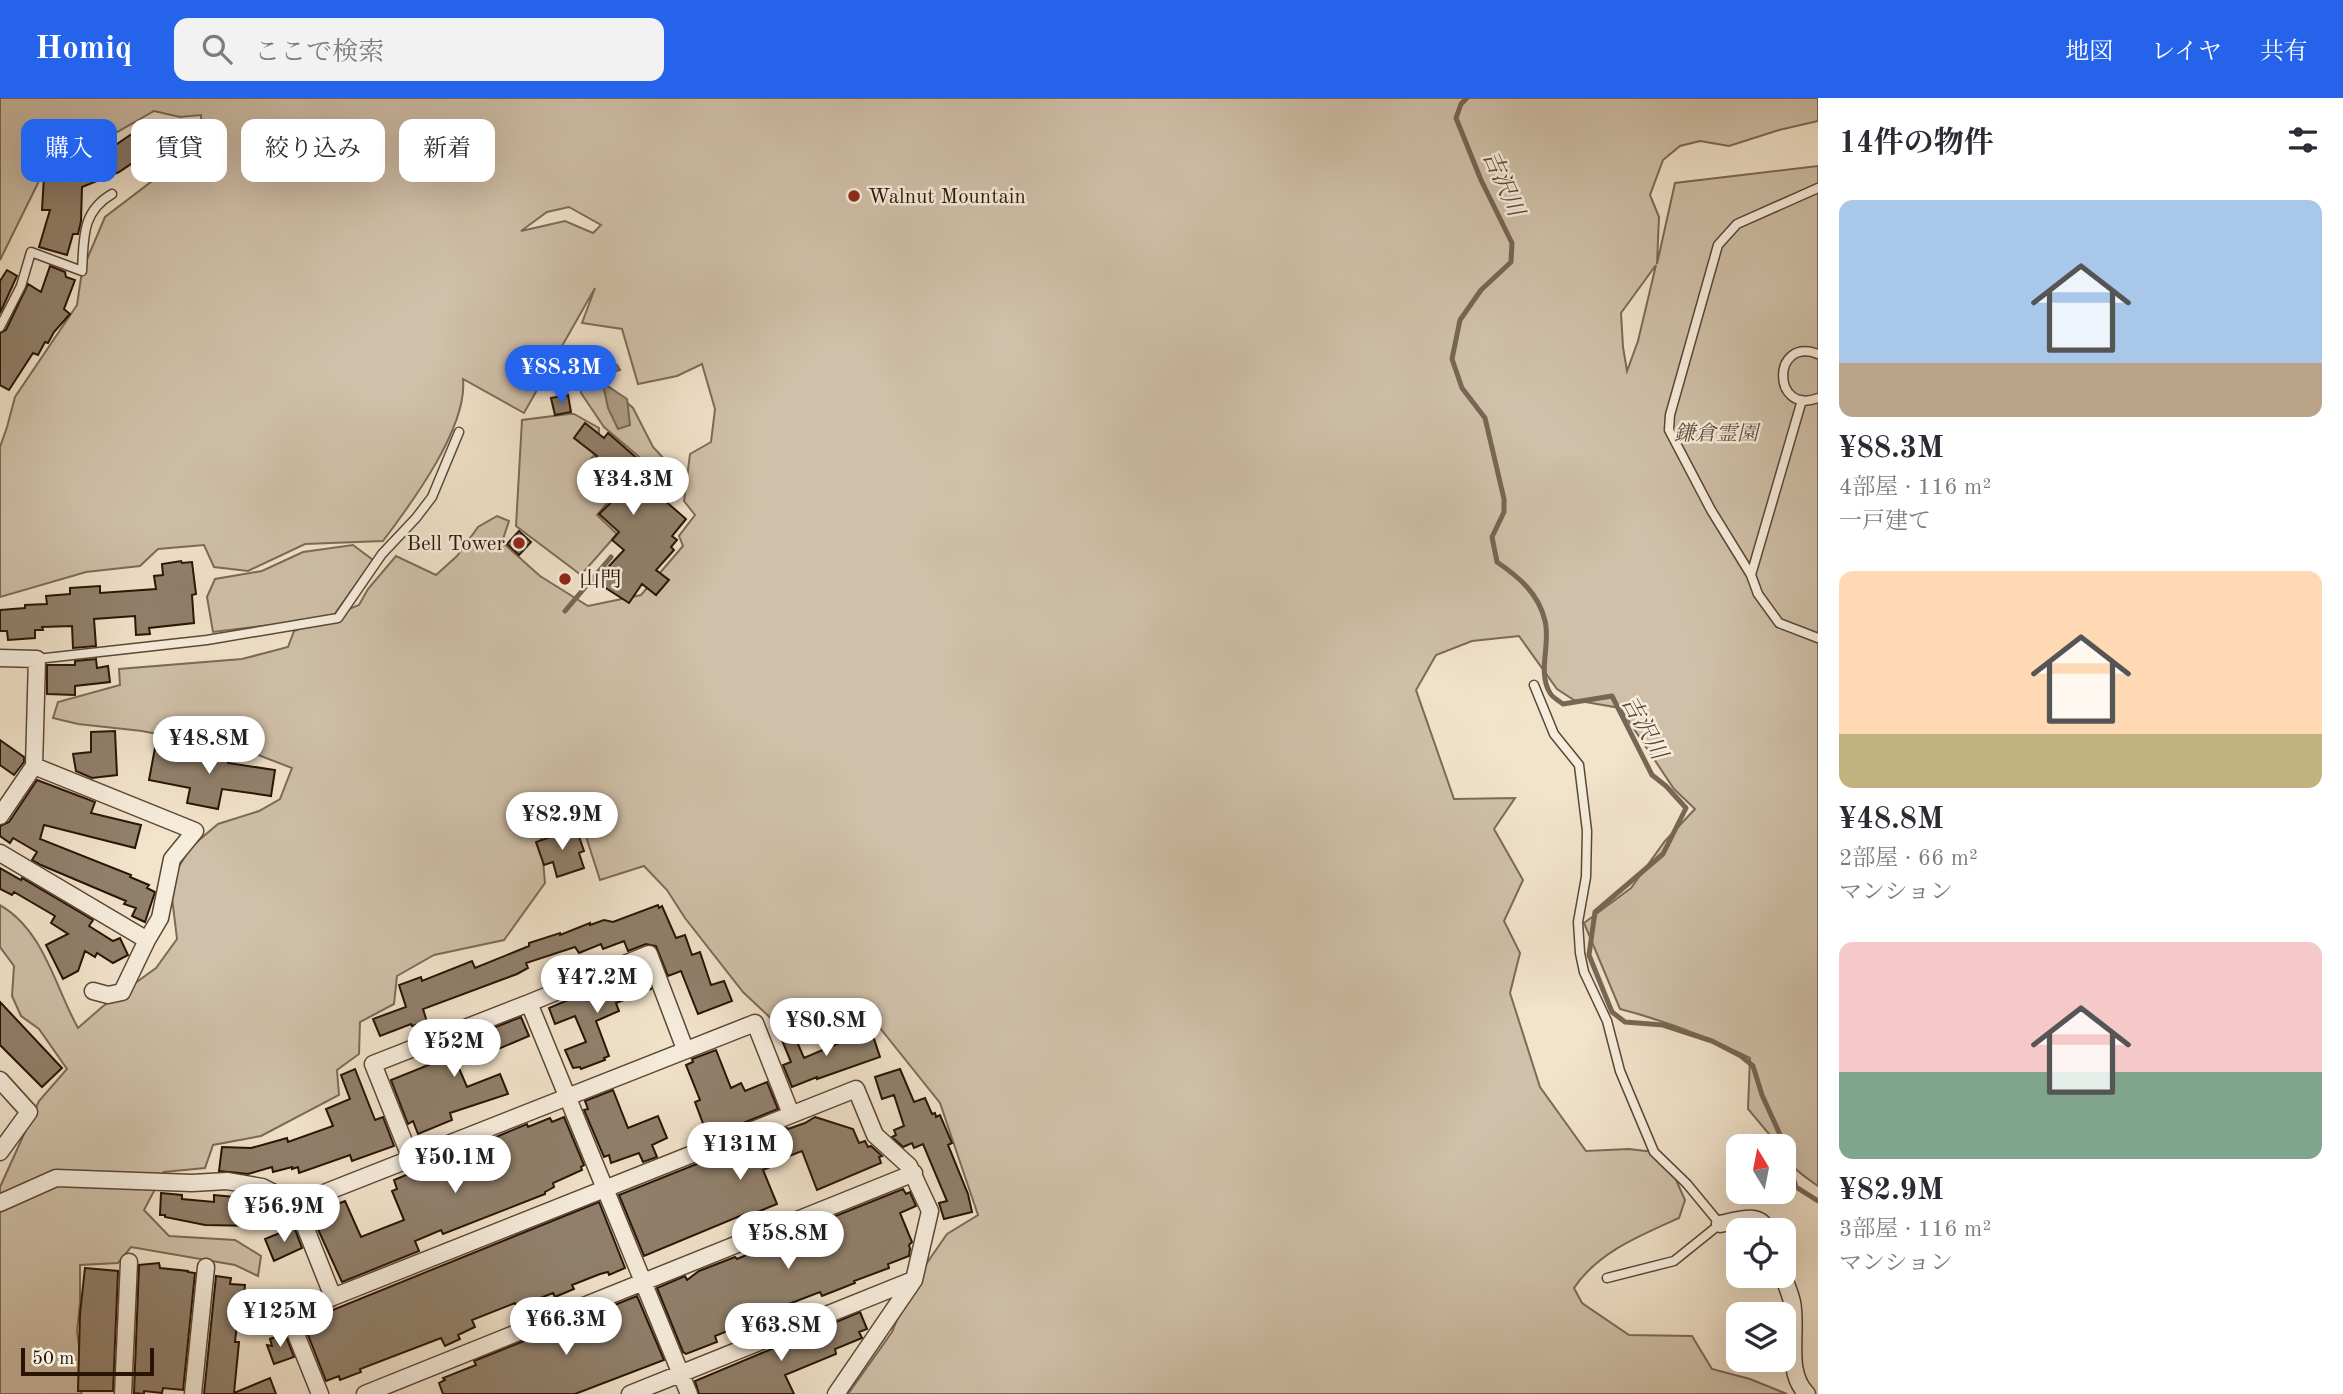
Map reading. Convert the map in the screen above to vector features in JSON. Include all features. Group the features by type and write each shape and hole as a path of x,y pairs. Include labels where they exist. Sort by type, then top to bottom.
{"street":[{"path":"0,658 37,659 34,766 0,816"},
{"path":"34,766 195,831 172,859 160,918 122,992 108,995 93,991"},
{"path":"0,853 147,940"},
{"path":"411,1159 373,1064 649,954 685,1049"},
{"path":"529,1003 689,1394"},
{"path":"296,1204 754,1023 791,1114"},
{"path":"0,1080 29,1112 0,1152"},
{"path":"320,1394 289,1317 333,1297 856,1089 875,1135 909,1166 930,1211 914,1280 836,1394"},
{"path":"365,1394 914,1173"},
{"path":"0,1203 56,1178 192,1183 227,1181 262,1188 296,1204 333,1297"},
{"path":"1720,1224 1726,1223"},
{"path":"123,1394 130,1262"},
{"path":"193,1394 206,1267"},
{"path":"630,1394 914,1280"},
{"path":"1787,1288 1792,1303 1793,1352 1799,1386 1807,1394"}],"lane":[{"path":"1818,188 1737,224 1718,245 1670,415 1669,430 1711,510 1751,575 1758,594 1779,623 1818,638"},
{"path":"0,327 22,286 31,252 82,271 85,229 93,209 112,194"},
{"path":"1818,343 1817,354 1798,352 1782,370 1784,387 1794,397 1802,400 1818,398"},
{"path":"1751,575 1802,400"},
{"path":"37,659 207,640 338,618 382,554 432,497 459,432"},
{"path":"1534,685 1554,734 1579,765 1587,831 1586,877 1578,922 1584,972 1607,1021 1620,1071 1654,1152 1720,1224 1674,1261 1607,1278"}],"green space":[{"name":"鎌倉霊園","path":"0,98 1818,98 1818,121 1729,146 1700,141 1680,146 1663,160 1650,195 1659,217 1657,264 1675,183 1818,166 1818,1186 1796,1169 1796,1134 1769,1134 1748,1109 1750,1058 1686,1030 1620,1009 1584,923 1631,888 1665,841 1695,809 1674,789 1620,708 1574,700 1557,689 1519,636 1472,641 1436,655 1416,690 1454,799 1515,798 1494,829 1523,880 1504,921 1520,953 1510,993 1540,1087 1586,1151 1629,1149 1654,1152 1673,1173 1685,1200 1679,1218 1621,1246 1595,1264 1574,1288 1582,1303 1629,1335 1692,1336 1712,1369 1750,1379 1787,1394 848,1394 892,1332 911,1286 947,1234 978,1215 940,1103 880,1028 810,1033 777,1024 743,992 685,918 667,890 644,866 600,880 582,824 541,838 545,883 504,940 434,955 397,976 394,1004 360,1022 359,1054 337,1070 339,1095 261,1136 213,1145 205,1168 164,1172 144,1210 169,1236 235,1240 261,1256 258,1276 235,1265 131,1247 118,1263 80,1265 77,1331 84,1385 81,1394 0,1394 0,1187 39,1101 67,1069 39,1029 21,1016 12,996 14,966 0,947 0,905 28,929 38,944 78,1028 156,968 177,939 170,881 191,847 218,824 259,811 280,799 292,768 253,753 142,731 78,724 53,718 58,702 120,685 119,669 242,659 288,647 294,631 326,618 213,632 207,597 215,579 262,571 303,552 353,545 373,560 334,615 359,605 368,589 396,556 436,575 457,556 478,527 497,516 509,521 502,542 540,576 588,606 641,595 683,546 679,536 695,515 684,501 690,454 711,442 715,409 702,364 677,376 638,384 622,329 582,323 595,288 524,413 463,379 457,419 447,442 422,486 383,541 305,544 248,571 214,567 204,545 158,549 140,566 86,572 0,597 0,447 15,397 77,305 82,271 105,217 151,182 227,182 227,119 201,119 201,115 180,117 154,111 140,119 131,119 131,124 117,132 117,119 21,119 21,182 39,182 0,260","holes":["569,207 601,225 593,233 565,221 521,231 547,212","1656,265 1638,341 1627,371 1621,313"]},
{"path":"594,365 608,386 633,408 653,447 679,475 671,484 604,427 581,393 578,367"},
{"path":"574,414 599,428 598,451 583,468 615,494 597,515 617,534 581,575 516,526 522,420"}],"shaded area":[{"path":"617,365 620,370 600,376 606,385 627,399 630,425 618,429 608,408 604,389 592,374"}],"building":[{"path":"131,134 131,164 117,173 117,144"},
{"path":"44,182 94,182 82,187 81,221 78,234 73,234 67,255 39,247 50,210 42,210"},
{"path":"50,266 75,280 64,309 70,314 48,343 45,342 38,355 33,353 9,390 0,385 0,333 6,330 28,284 41,292"},
{"path":"7,270 17,276 0,313 0,281"},
{"path":"568,395 571,412 555,415 551,398"},
{"path":"585,423 604,438 608,433 672,489 663,499 686,519 672,536 677,540 671,547 674,550 656,570 669,580 656,595 642,584 629,603 595,581 624,550 612,540 619,532 599,514 621,493 589,465 597,456 574,438"},
{"name":"Bell Tower","path":"519,531 531,542 519,555 507,544"},
{"path":"192,562 196,594 192,595 194,623 149,628 150,634 136,635 135,616 94,619 96,646 73,648 72,626 42,627 43,630 35,630 35,638 8,640 7,631 0,631 0,610 47,604 46,596 70,594 70,588 100,586 100,593 156,589 154,576 163,575 162,564"},
{"path":"96,659 97,668 108,666 110,682 75,686 75,695 47,694 47,665 75,665 75,661"},
{"path":"115,731 117,775 92,778 76,771 73,754 91,752 91,732"},
{"path":"0,740 24,757 24,762 14,775 0,765"},
{"path":"155,748 275,770 271,796 222,789 218,809 187,803 190,788 149,780"},
{"path":"37,780 95,802 91,813 141,825 135,848 44,825 40,839 131,875 130,877 149,885 147,888 155,892 145,922 132,916 136,908 124,904 126,901 41,865 32,860 37,852 13,838 10,843 0,836 0,826 9,822"},
{"path":"576,828 584,851 579,853 584,868 557,877 553,862 544,865 536,842"},
{"path":"0,868 93,920 89,926 113,941 120,938 128,955 113,963 97,953 95,957 85,951 78,971 63,979 46,945 68,934 51,923 55,916 14,892 12,895 0,889"},
{"path":"658,905 659,908 662,906 676,938 685,935 692,955 700,952 711,985 724,981 732,1001 698,1014 681,971 668,976 656,946 646,944 628,951 624,941 603,949 601,944 579,953 575,947 526,963 528,968 517,974 423,1009 427,1022 412,1026 411,1024 380,1036 373,1019 406,1007 399,985 421,977 422,981 472,961 475,968 529,946 529,943 590,923 604,920 613,922"},
{"path":"643,968 651,989 616,1003 619,1011 596,1021 609,1056 581,1069 573,1068 565,1050 586,1042 575,1016 555,1024 549,1008"},
{"path":"0,1002 62,1068 42,1087 0,1045"},
{"path":"521,1017 529,1036 458,1066 467,1087 500,1074 508,1094 450,1113 452,1120 418,1134 413,1121 408,1124 391,1080 441,1060 437,1050"},
{"path":"791,1028 804,1058 839,1043 868,1035 869,1038 873,1036 880,1057 792,1087 783,1065 791,1062 779,1033"},
{"path":"716,1050 731,1088 741,1083 745,1091 767,1082 778,1109 708,1137 695,1102 700,1100 686,1065 693,1062 692,1059"},
{"path":"355,1069 375,1120 383,1117 394,1146 352,1161 350,1155 299,1173 298,1167 273,1172 272,1167 248,1174 219,1171 222,1147 251,1148 287,1138 288,1142 333,1126 326,1109 350,1099 341,1075"},
{"path":"900,1069 914,1102 925,1098 932,1114 935,1113 936,1117 940,1115 952,1143 948,1145 968,1194 972,1212 944,1219 939,1203 947,1201 923,1144 914,1148 912,1143 903,1147 892,1137 896,1135 894,1130 904,1126 894,1095 882,1099 875,1077"},
{"path":"613,1090 628,1128 658,1116 667,1138 652,1145 657,1157 643,1162 639,1153 611,1163 609,1155 604,1157 584,1110 588,1109 585,1101"},
{"path":"564,1117 584,1165 582,1170 553,1183 554,1187 545,1194 443,1234 441,1230 415,1241 419,1251 342,1282 311,1214 345,1201 361,1237 404,1220 392,1191 397,1189 394,1180 527,1124 528,1127 550,1118 552,1122"},
{"path":"815,1117 853,1129 859,1143 865,1141 868,1147 871,1146 882,1156 879,1157 881,1163 817,1190 802,1151 768,1164 770,1167 763,1170 777,1204 748,1216 747,1213 644,1256 619,1195"},
{"path":"903,1189 906,1194 910,1192 916,1206 900,1213 912,1242 909,1245 909,1256 888,1264 889,1268 854,1281 855,1283 822,1296 820,1292 715,1336 717,1342 686,1354 683,1352 657,1288 685,1276 687,1280 699,1271 810,1230 808,1227"},
{"path":"161,1193 182,1195 182,1199 214,1202 214,1195 258,1202 255,1226 205,1225 165,1217 160,1215"},
{"path":"599,1202 625,1268 572,1285 574,1289 555,1297 553,1293 517,1307 515,1303 472,1320 475,1327 458,1335 460,1339 445,1346 441,1338 360,1369 361,1372 340,1380 339,1376 326,1381 303,1322"},
{"path":"294,1227 302,1248 274,1261 265,1239"},
{"path":"159,1263 160,1268 195,1273 183,1390 163,1388 162,1393 134,1393 139,1265"},
{"path":"85,1268 118,1271 113,1391 78,1391 80,1314"},
{"path":"216,1276 231,1278 230,1284 245,1285 242,1315 238,1315 235,1342 239,1342 234,1393 270,1378 276,1394 204,1394"},
{"path":"637,1296 664,1360 575,1394 443,1394 439,1383 445,1380 443,1378 476,1365 474,1361"},
{"path":"860,1312 867,1329 859,1332 862,1338 835,1349 836,1354 785,1375 794,1394 699,1394 695,1381 798,1338 799,1343 832,1331 829,1325"},
{"path":"285,1334 294,1357 274,1364 267,1345 272,1346 270,1339"}],"waterway":[{"name":"吉沢川","path":"1467,98 1461,104 1456,118 1481,180 1512,243 1511,262 1481,290 1460,320 1452,359 1462,388 1485,418 1504,499 1504,512 1492,537 1497,562 1527,587 1542,611 1546,630 1544,667 1546,685 1551,694 1563,704 1612,696 1652,775 1686,808 1663,854 1595,912 1589,955 1612,1012 1625,1022 1663,1025 1712,1041 1741,1056 1753,1066 1762,1095 1782,1139 1796,1187 1818,1201"},
{"path":"565,611 611,557"}],"place":[{"name":"Walnut Mountain","path":"854,196"},
{"name":"Bell Tower","path":"519,543"},
{"name":"山門","path":"565,579"}]}
